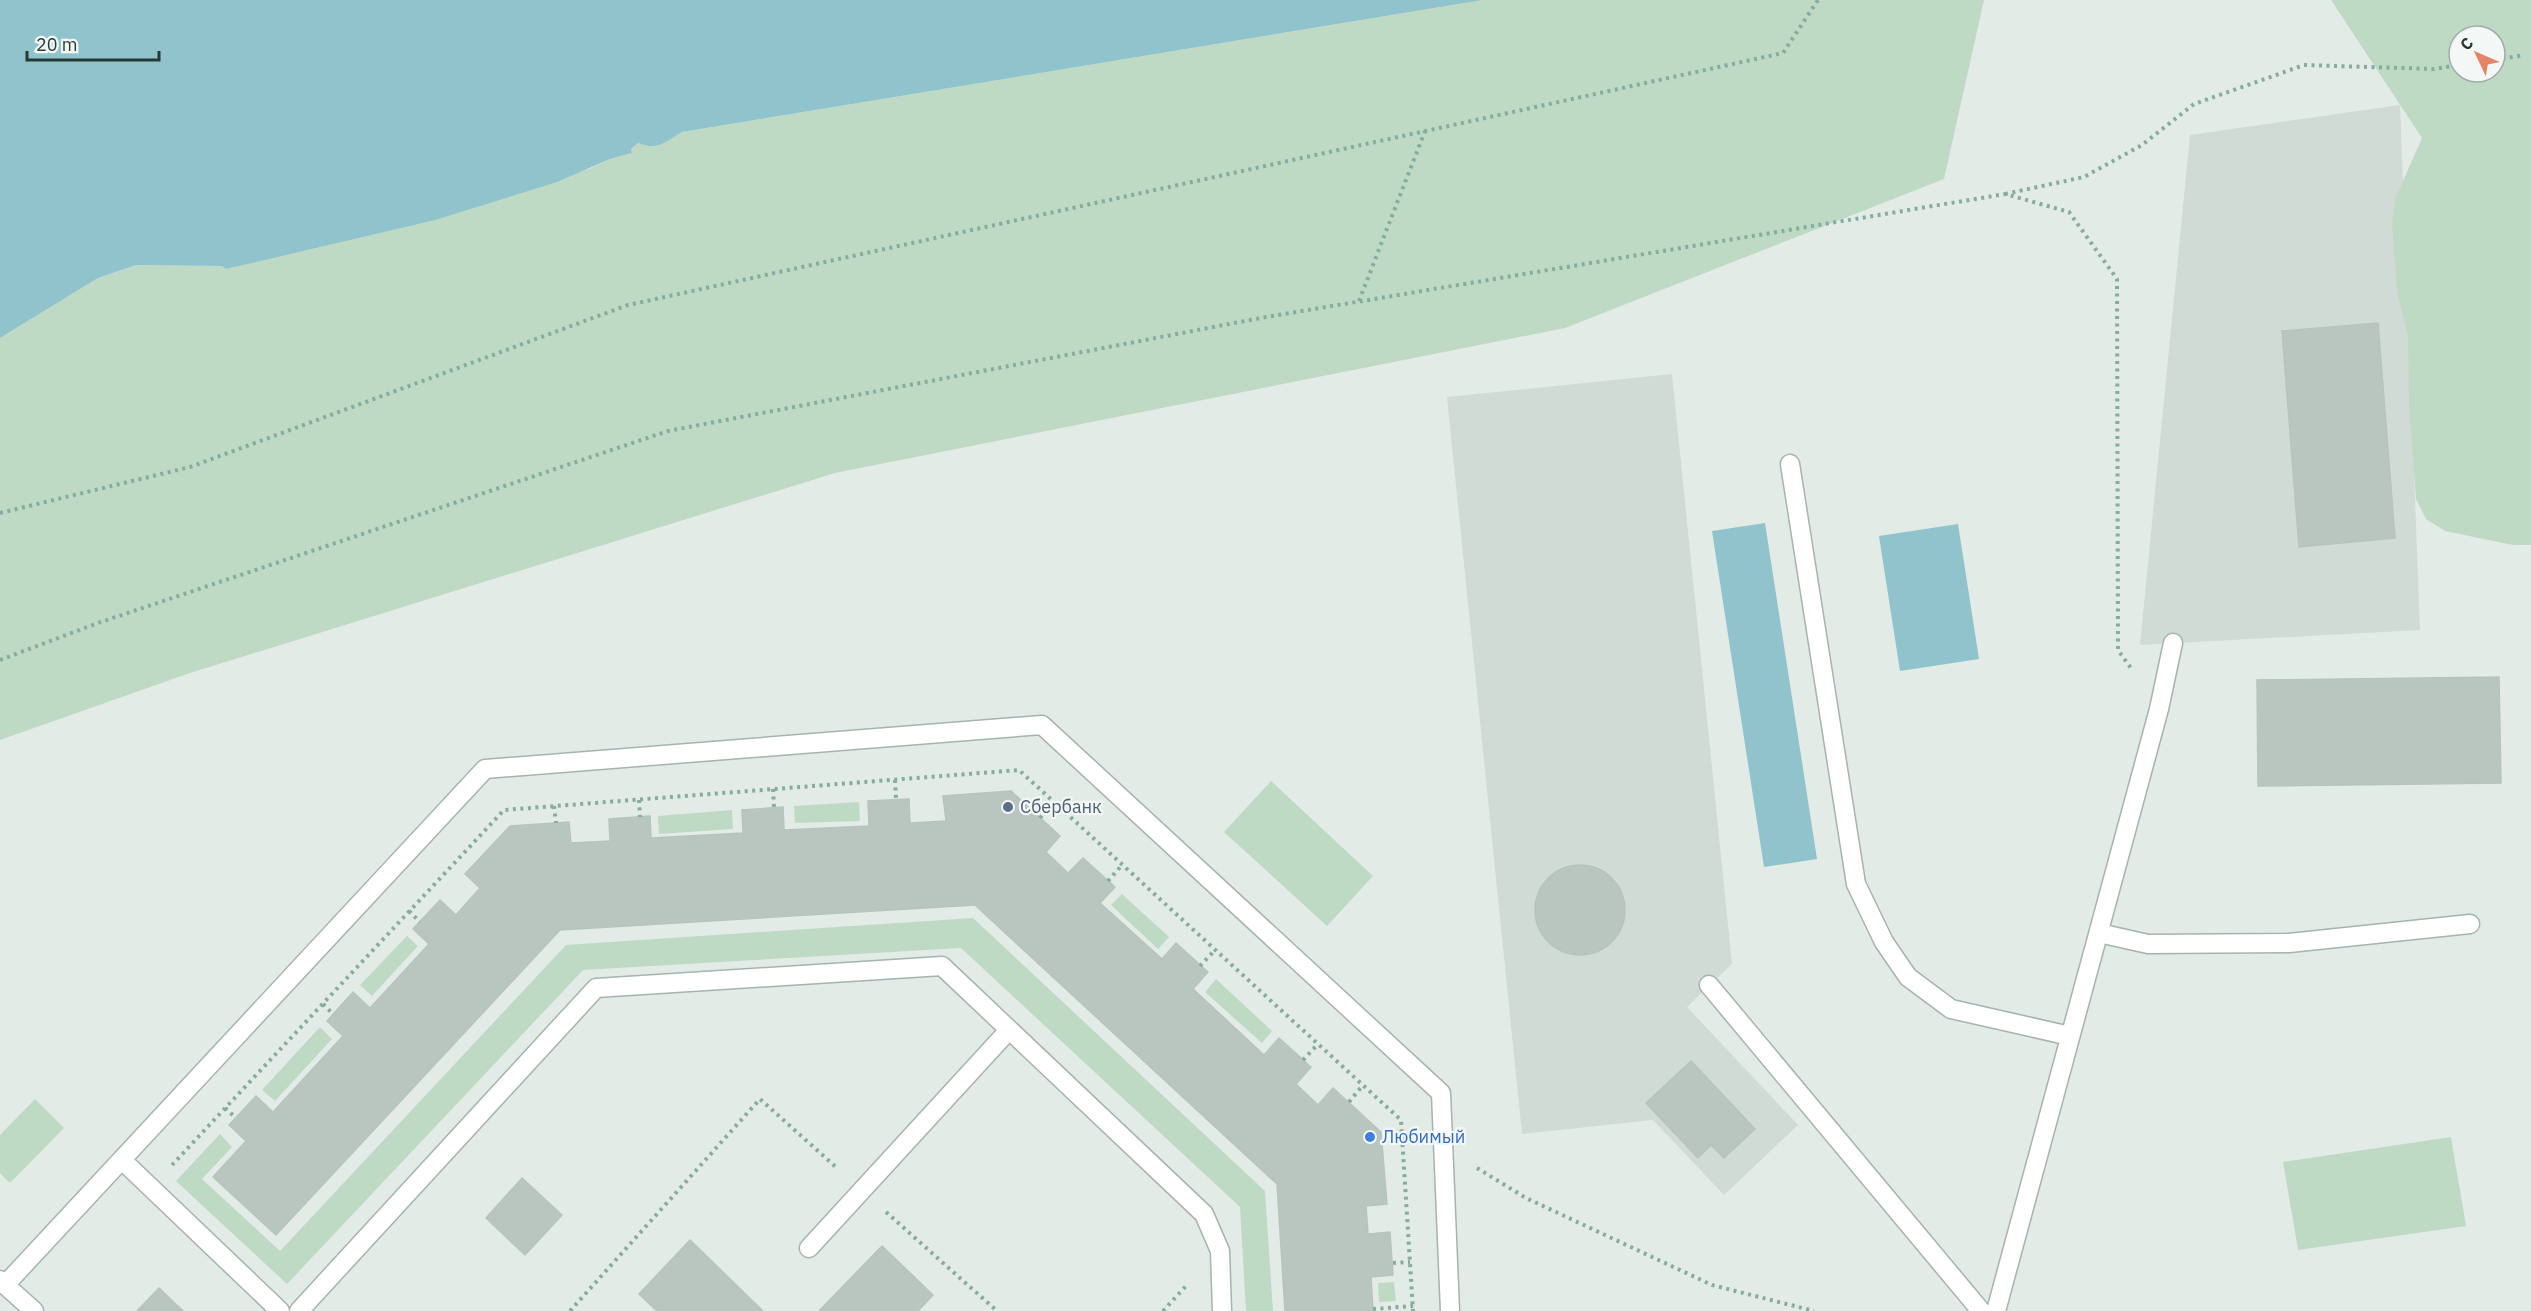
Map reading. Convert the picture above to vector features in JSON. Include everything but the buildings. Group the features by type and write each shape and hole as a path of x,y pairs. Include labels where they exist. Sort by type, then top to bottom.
{"lane":[{"path":"1790,464 1856,884 1884,942 1908,977 1952,1009 2070,1036"},
{"path":"1996,1311 2159,709 2173,643"},
{"path":"34,1311 3,1282 123,1161 485,770 1042,725 1441,1093 1450,1311"},
{"path":"2099,933 2148,944 2289,943 2470,924"},
{"path":"299,1311 596,988 942,966 1204,1214 1220,1251 1222,1311"},
{"path":"1709,985 1981,1311"},
{"path":"809,1248 1009,1030"},
{"path":"123,1161 280,1311"}],"path":[{"path":"0,513 190,467 628,305 1783,53 1818,0"},
{"path":"2507,58 2524,55"},
{"path":"0,660 98,623 668,431 1243,322 2005,194 2084,177 2142,145 2194,104 2304,64 2434,69 2447,67"},
{"path":"1359,302 1425,131"},
{"path":"2005,194 2069,212 2116,279 2118,650 2159,709"},
{"path":"895,780 896,799"},
{"path":"773,789 774,808"},
{"path":"639,800 640,817"},
{"path":"1040,818 1054,802"},
{"path":"554,806 556,823"},
{"path":"1108,881 1122,865"},
{"path":"409,911 420,922"},
{"path":"1200,966 1215,950"},
{"path":"323,1004 333,1014"},
{"path":"1303,1060 1318,1044"},
{"path":"1349,1102 1363,1085"},
{"path":"570,1311 760,1099 996,1311"},
{"path":"225,1108 236,1118"},
{"path":"1443,1147 1526,1198 1712,1285 1814,1311"},
{"path":"1392,1263 1410,1262"},
{"path":"1373,1309 1413,1306"}],"shaded area":[{"path":"2400,105 2420,630 2140,645 2190,135"},
{"path":"1672,374 1732,964 1687,1007 1798,1125 1724,1195 1653,1120 1522,1134 1447,397"}],"green space":[{"path":"1483,0 1984,0 1944,179 1565,328 835,473 190,673 0,740 0,338 98,278 136,265 222,266 227,269 589,169 610,159 632,153 631,149 638,143 656,146 682,132"},
{"path":"2331,0 2531,0 2531,545 2513,545 2445,531 2426,519 2416,499 2409,406 2408,336 2397,292 2392,224 2395,199 2422,138"},
{"path":"1271,781 1373,876 1327,926 1224,832"},
{"path":"859,802 860,821 795,823 794,806"},
{"path":"732,810 733,829 659,834 658,816"},
{"path":"1122,894 1169,937 1158,949 1111,905"},
{"path":"973,918 1265,1191 1273,1311 1246,1311 1240,1207 961,948 583,970 287,1284 176,1181 220,1134 232,1147 202,1179 280,1251 566,945"},
{"path":"407,936 418,946 372,996 360,985"},
{"path":"1216,979 1272,1031 1262,1043 1205,992"},
{"path":"320,1027 332,1039 275,1101 262,1090"},
{"path":"35,1099 64,1128 10,1183 0,1173 0,1135"},
{"path":"2451,1137 2466,1226 2298,1250 2283,1162"},
{"path":"1394,1282 1396,1301 1379,1302 1378,1283"}],"water":[{"path":"0,0 1483,0 682,132 656,146 638,143 631,149 632,153 610,159 557,182 435,220 226,269 222,266 136,265 98,278 0,338"},
{"path":"1765,523 1817,859 1764,867 1712,531"},
{"path":"1958,524 1979,659 1900,671 1879,536"}],"place":[{"name":"Сбербанк","path":"1008,807"},
{"name":"Любимый","path":"1370,1137"}]}
